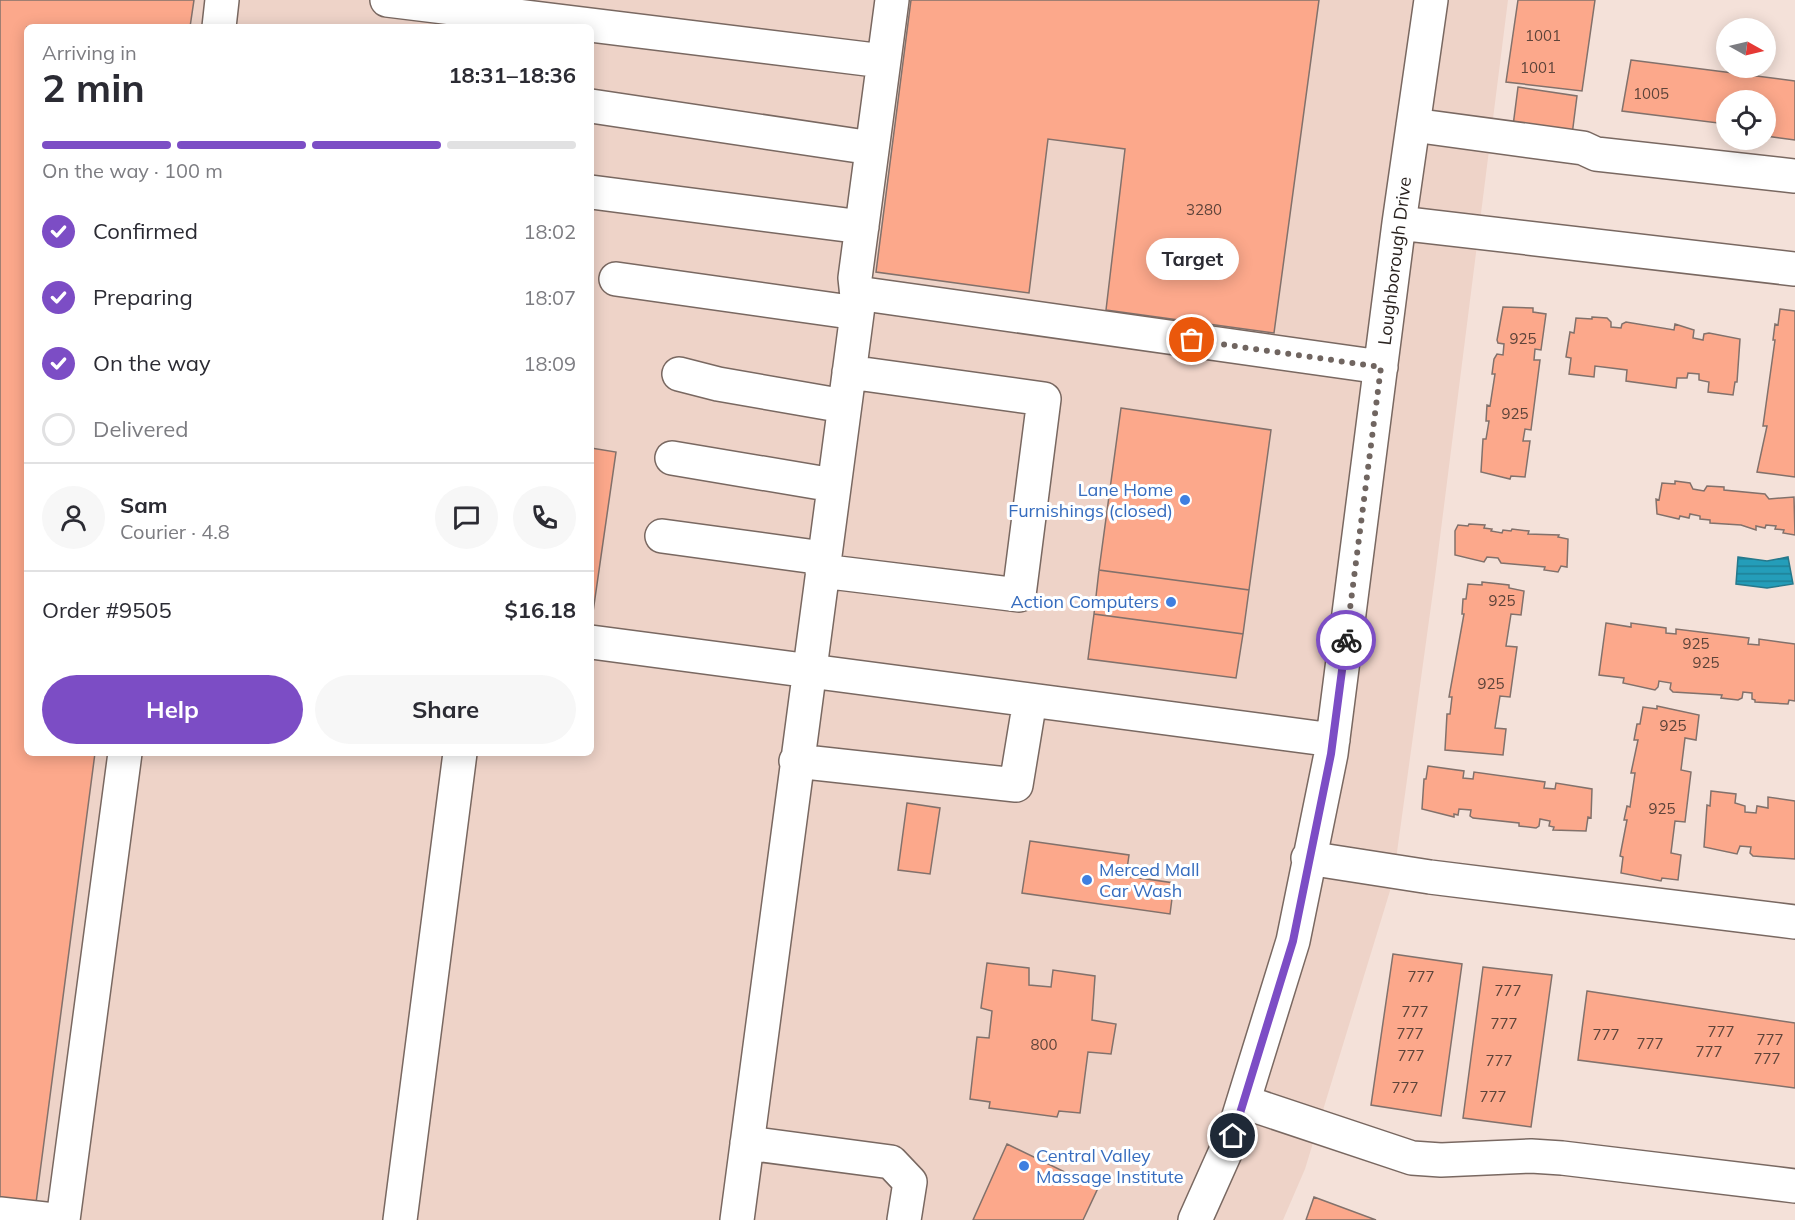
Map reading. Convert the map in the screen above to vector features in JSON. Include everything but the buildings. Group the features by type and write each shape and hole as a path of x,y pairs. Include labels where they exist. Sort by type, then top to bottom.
{"street":[{"path":"219,24 222,0"},
{"path":"387,0 579,24"},
{"path":"736,1220 849,372 857,303 855,278 892,0"},
{"name":"Loughborough Drive","path":"1196,1220 1233,1136 1293,941 1333,740 1399,223 1431,0"},
{"path":"594,26 883,62"},
{"path":"594,106 872,148"},
{"path":"1413,125 1582,148 1596,154 1795,176"},
{"path":"594,192 862,227"},
{"path":"1399,223 1795,269"},
{"path":"616,279 857,303 1381,367"},
{"path":"662,536 1019,595 1044,399 849,372"},
{"path":"679,374 718,384 844,406"},
{"path":"672,458 833,485"},
{"path":"594,642 1333,740"},
{"path":"796,761 1016,785 1030,700"},
{"path":"63,1220 125,756"},
{"path":"400,1220 460,756"},
{"path":"1308,858 1430,877 1795,922"},
{"path":"1244,1102 1412,1158 1441,1160 1531,1156 1562,1158 1795,1186"},
{"path":"747,1143 891,1162 910,1182 904,1220"},
{"path":"0,1214 54,1220"}],"shaded area":[{"path":"0,0 1508,0 1435,577 1393,881 1305,1169 1283,1220 0,1220"}],"water":[{"path":"1738,557 1767,561 1788,557 1793,584 1767,588 1736,584"}],"way so far":[{"path":"1192,340 1381,367 1346,640"}],"place":[{"name":"Target","path":"1192,340"},
{"name":"Lane Home Furnishings (closed)","path":"1185,500"},
{"name":"Action Computers","path":"1171,602"},
{"name":"Merced Mall Car Wash","path":"1087,880"},
{"name":"Central Valley Massage Institute","path":"1024,1166"}],"route":[{"path":"1233,1136 1293,941 1308,858 1331,754 1346,640"}]}
